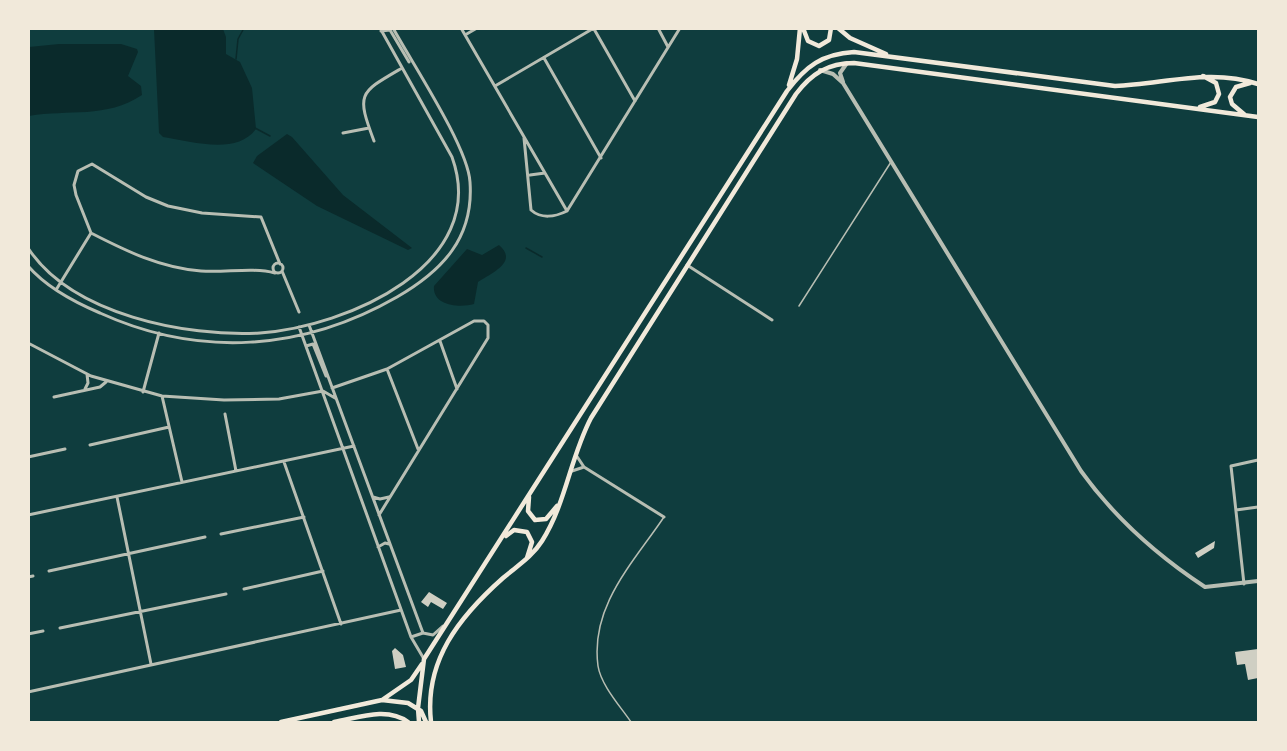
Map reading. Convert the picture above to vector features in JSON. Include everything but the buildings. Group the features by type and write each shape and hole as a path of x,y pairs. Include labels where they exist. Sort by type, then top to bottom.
{"main road":[{"path":"801,28 808,42 819,46 829,40 831,28"},
{"path":"787,91 797,59 801,28"},
{"path":"838,28 850,38 891,56"},
{"path":"381,700 411,680 787,91 802,71 822,58 837,53 854,52 1114,86 1148,84 1200,75 1215,75 1256,83"},
{"path":"431,723 430,690 442,651 477,603 526,560 543,540 561,503 575,452 591,418 796,94 820,70 847,63 1258,117"},
{"path":"1195,108 1212,104 1220,94 1216,83 1200,75"},
{"path":"1246,116 1232,104 1231,93 1236,87 1256,83"},
{"path":"530,494 529,515 539,521 550,516 561,503"},
{"path":"490,558 509,533 520,529 527,532 532,542 526,560"},
{"path":"419,723 418,708 424,660"},
{"path":"281,723 381,700 398,700 418,708 426,723"},
{"path":"334,723 381,714 408,723"}],"street":[{"path":"28,266 56,290 76,302 135,327 191,341 254,343 312,334 376,309 415,287 443,264 462,236 470,205 468,168 393,28"},
{"path":"461,28 567,211"},
{"path":"465,35 477,28"},
{"path":"658,28 668,47"},
{"path":"524,136 530,176 529,203 533,212 551,216 567,211 680,28"},
{"path":"494,86 594,29 635,101"},
{"path":"28,248 44,267 81,293 149,322 197,332 260,333 300,327 323,321 384,293 420,271 440,250 453,226 459,194 456,168 381,30 390,30 415,68"},
{"path":"544,58 601,158"},
{"path":"847,63 840,73 843,83 1081,471 1107,504 1136,533 1205,587 1258,581"},
{"path":"374,141 363,108 364,95 369,89 402,68"},
{"path":"820,70 833,74 843,83"},
{"path":"343,133 369,128"},
{"path":"92,164 146,197 168,206 202,213 258,216 263,220 280,264 278,272 200,271 159,263 127,251 91,233 74,185 78,171 92,164"},
{"path":"530,176 545,172"},
{"path":"56,290 91,233"},
{"path":"268,271 274,265 276,257"},
{"path":"274,265 280,264"},
{"path":"274,265 284,279 299,312"},
{"path":"687,265 772,320"},
{"path":"67,297 72,288"},
{"path":"76,302 81,293"},
{"path":"323,321 326,329"},
{"path":"332,388 387,369 474,321 484,321 488,325 488,338 379,515"},
{"path":"309,324 423,633"},
{"path":"300,327 411,637 424,660"},
{"path":"287,329 289,338"},
{"path":"142,392 159,333"},
{"path":"440,341 458,389"},
{"path":"28,343 87,374 162,396 224,400 279,399 322,391 336,399"},
{"path":"306,346 313,344 323,371 329,379"},
{"path":"387,369 418,450"},
{"path":"80,391 88,383 87,374"},
{"path":"453,377 463,381"},
{"path":"54,397 100,387 107,381"},
{"path":"162,396 182,483"},
{"path":"225,414 236,471"},
{"path":"90,445 169,427"},
{"path":"412,434 424,441"},
{"path":"28,515 354,446"},
{"path":"28,457 65,449"},
{"path":"575,452 584,467 664,517"},
{"path":"1244,584 1231,466 1258,460"},
{"path":"284,462 341,624"},
{"path":"568,473 584,467"},
{"path":"372,496 380,499 390,496"},
{"path":"117,497 151,664"},
{"path":"1236,510 1258,507"},
{"path":"221,534 304,517"},
{"path":"49,571 205,537"},
{"path":"375,538 379,540 387,537"},
{"path":"378,547 385,543 390,546"},
{"path":"244,589 323,571"},
{"path":"60,628 225,594"},
{"path":"28,692 401,610"},
{"path":"411,637 423,633 434,635 453,614"},
{"path":"28,634 43,631"}],"lane":[{"path":"800,306 891,162"},
{"path":"631,722 610,692 598,667 602,613 609,596 664,517"}],"water":[{"path":"154,29 223,29 226,37 226,54 240,62 252,88 256,129 237,142 225,144 212,145 163,137 159,133"},
{"path":"59,44 121,44 137,49 138,52 128,76 141,86 142,95 128,103 101,110 29,116 29,47"},
{"path":"287,134 343,195 412,248 408,250 317,206 253,163 257,156"},
{"path":"499,245 504,251 505,262 496,271 478,282 474,304 462,306 448,304 437,298 434,286 467,249 482,255"}],"waterway":[{"path":"236,59 238,39 244,28"},
{"path":"255,128 270,136"},
{"path":"526,248 542,257"}]}
